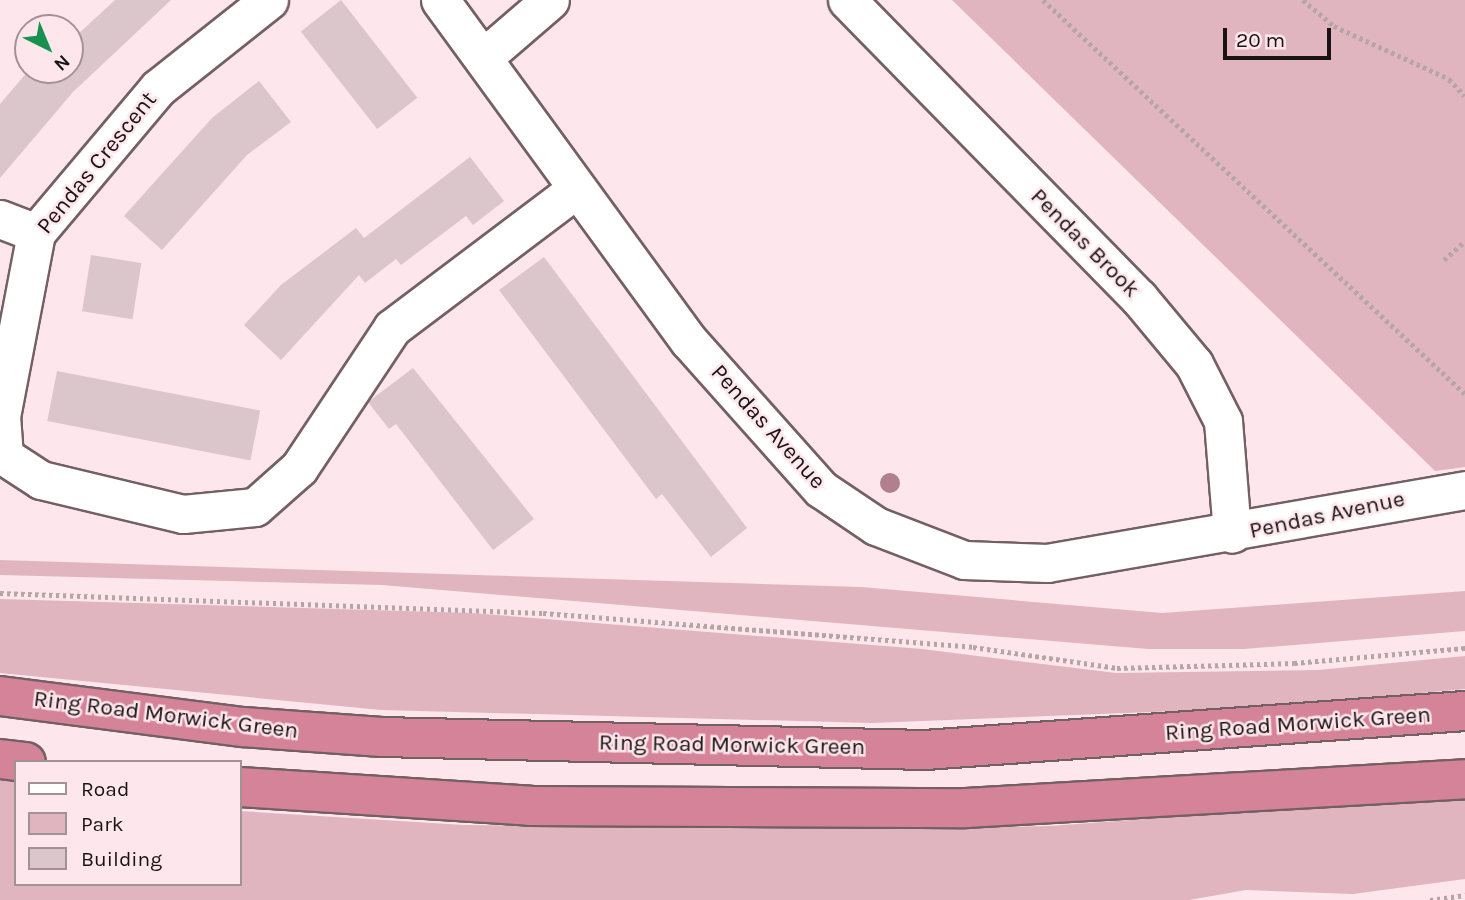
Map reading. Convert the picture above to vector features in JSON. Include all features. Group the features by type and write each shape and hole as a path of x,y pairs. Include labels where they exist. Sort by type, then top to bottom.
{"highway":[{"name":"Ring Road Morwick Green","path":"0,696 243,727 382,737 925,750 1465,711"},
{"path":"242,788 530,806 966,808 1465,779"}],"street":[{"name":"Pendas Crescent","path":"269,0 158,88 36,233 1,416 4,456 41,480 183,514 255,507 299,468 392,328 574,191"},
{"name":"Pendas Avenue","path":"440,0 484,57 574,191 689,341 821,489 876,526 964,559 1047,563 1232,534 1465,490"},
{"path":"484,57 550,0"},
{"name":"Pendas Brook","path":"847,0 1139,298 1194,364 1223,421 1232,534"},
{"path":"0,219 36,233"}],"path":[{"path":"1043,0 1465,394"},
{"path":"1303,0 1334,26 1449,79 1465,96"},
{"path":"1444,260 1465,241"},
{"path":"0,593 543,613 973,646 1117,668 1294,663 1465,648"},
{"path":"1430,900 1465,895"}],"green space":[{"path":"952,0 1465,0 1465,467 1435,471"},
{"path":"0,560 861,587 1162,613 1465,591 1465,631 1244,649 1148,649 382,585 0,575"},
{"path":"0,599 471,613 922,649 1116,673 1318,670 1465,656 1465,689 1255,708 872,723 381,710 0,673"},
{"path":"0,780 14,782 14,886 242,886 242,811 464,825 903,829 1049,826 1465,796 1465,879 1353,894 1246,890 1189,900 0,900"}],"building":[{"path":"115,0 171,0 84,82 84,29"},
{"path":"341,0 417,98 377,129 301,31"},
{"path":"259,81 291,122 247,155 162,250 124,216 212,118"},
{"path":"17,84 82,84 0,178 0,104"},
{"path":"470,157 504,201 473,225 466,216 401,265 396,259 365,283 359,275 281,360 244,325 281,285 356,228 364,238"},
{"path":"91,255 141,263 132,319 82,311"},
{"path":"544,257 747,528 711,557 662,494 656,499 499,290"},
{"path":"413,368 534,519 493,550 396,424 389,429 368,402"},
{"path":"57,371 260,410 250,461 47,421"}]}
